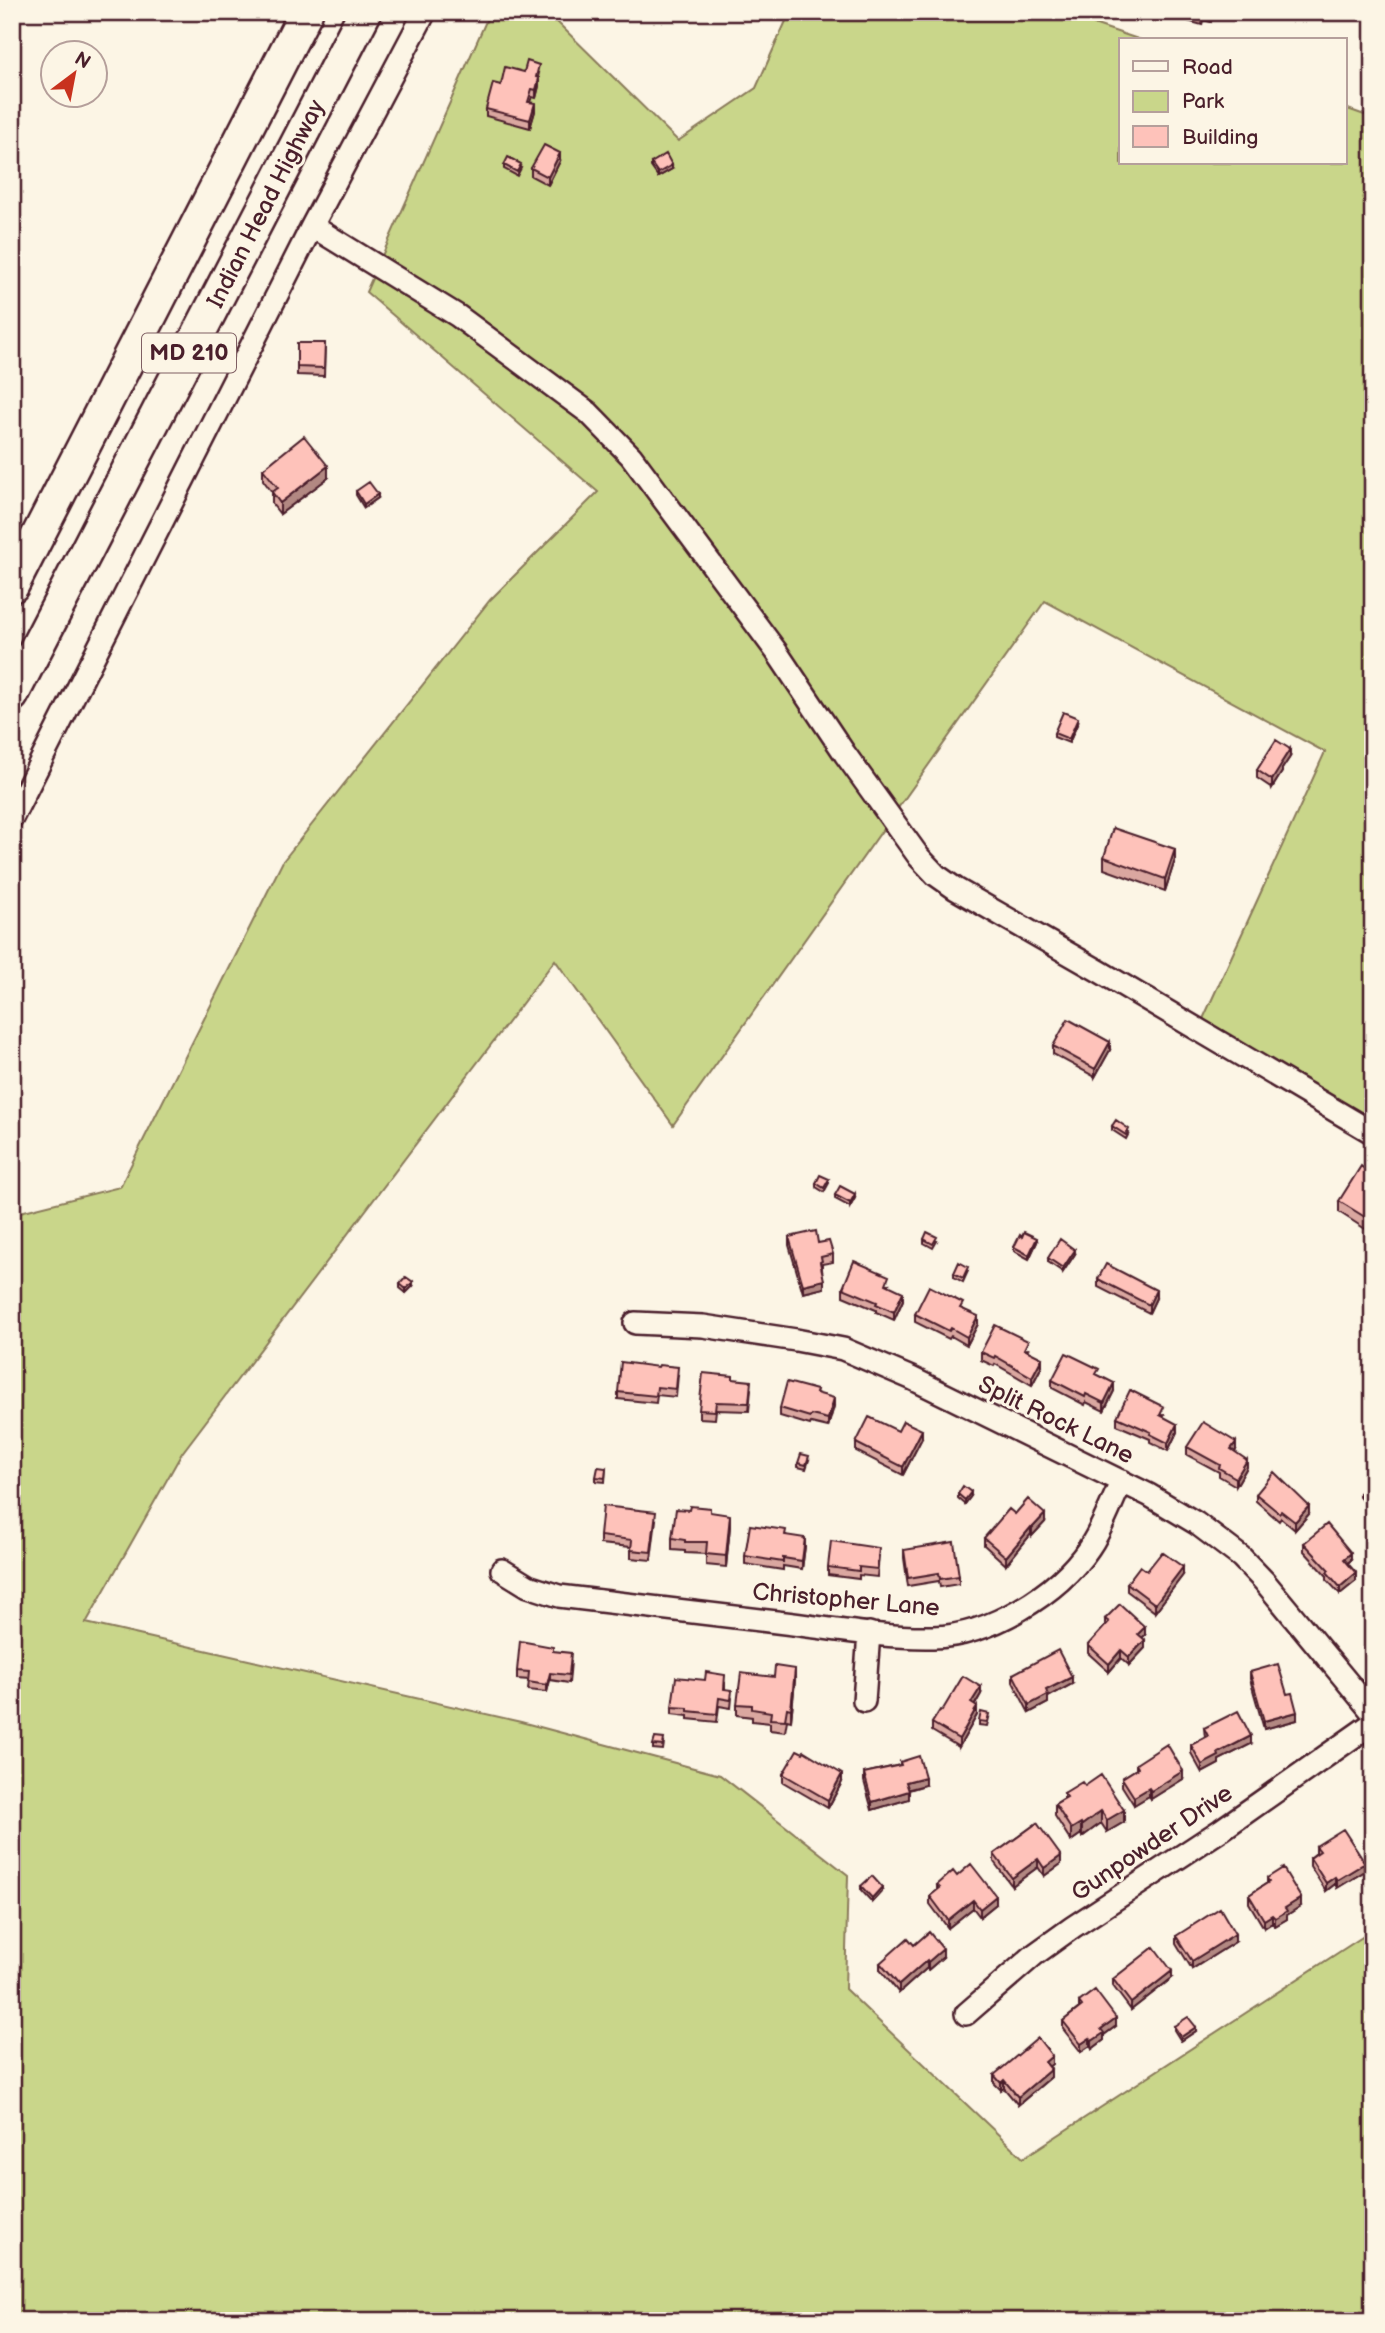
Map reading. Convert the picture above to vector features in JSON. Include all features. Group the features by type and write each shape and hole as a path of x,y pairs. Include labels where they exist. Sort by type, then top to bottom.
{"highway":[{"name":"MD 210","path":"12,586 306,12"},
{"name":"Indian Head Highway","path":"12,695 365,12"}],"street":[{"path":"12,818 312,226 425,12"},
{"path":"312,226 457,316 589,413 631,456 768,640 919,857 936,875 1373,1133"},
{"name":"Split Rock Lane","path":"635,1322 703,1326 796,1339 843,1349 911,1378 1122,1481 1196,1523 1241,1557 1373,1713"},
{"name":"Christopher Lane","path":"502,1570 528,1586 559,1596 869,1633 934,1637 967,1632 1034,1602 1064,1577 1090,1547 1122,1481"},
{"path":"864,1701 869,1633"},
{"name":"Gunpowder Drive","path":"966,2014 1034,1955 1073,1927 1221,1830 1373,1723"}],"green space":[{"path":"490,12 547,12 678,141 756,88 790,12 1058,12 1135,38 1119,38 1119,164 1346,164 1346,108 1373,118 1373,1132 1203,1019 1325,752 1045,601 673,1125 555,960 182,1453 86,1623 521,1722 720,1775 848,1875 845,1989 1023,2158 1373,1930 1373,2321 12,2321 12,1214 120,1187 283,861 490,600 598,492 366,292"}],"building":[{"path":"1184,12 1203,12 1202,17"},
{"path":"527,61 539,65 536,90 532,89 528,102 535,103 530,120 486,109 493,83 501,85 505,67 524,72"},
{"path":"544,145 560,153 548,177 531,168"},
{"path":"666,154 672,165 658,173 651,163"},
{"path":"508,157 521,164 517,172 504,165"},
{"path":"297,343 325,343 324,368 297,367"},
{"path":"304,436 328,466 280,503 272,492 278,488 263,469"},
{"path":"369,482 378,494 364,504 356,491"},
{"path":"1063,712 1078,718 1069,739 1054,733"},
{"path":"1276,740 1290,749 1272,780 1257,770"},
{"path":"1113,828 1175,849 1165,879 1104,857"},
{"path":"1068,1019 1110,1042 1095,1069 1053,1046"},
{"path":"1116,1120 1129,1129 1126,1135 1112,1126"},
{"path":"1361,1166 1373,1176 1373,1222 1339,1201"},
{"path":"820,1175 829,1179 824,1188 816,1183"},
{"path":"840,1186 855,1194 850,1203 835,1195"},
{"path":"816,1231 818,1243 829,1241 833,1254 821,1257 824,1280 803,1285 789,1237"},
{"path":"927,1232 937,1237 933,1244 924,1239"},
{"path":"1024,1232 1037,1238 1029,1255 1014,1247"},
{"path":"1060,1239 1075,1250 1063,1268 1048,1258"},
{"path":"854,1261 889,1276 886,1284 903,1292 894,1312 843,1288"},
{"path":"959,1262 968,1267 963,1278 954,1273"},
{"path":"1106,1264 1156,1290 1149,1305 1098,1279"},
{"path":"406,1277 413,1282 406,1289 400,1284"},
{"path":"929,1286 963,1303 960,1308 978,1316 967,1337 915,1314"},
{"path":"995,1325 1028,1341 1024,1349 1042,1358 1032,1377 995,1356 994,1358 981,1352"},
{"path":"1066,1353 1099,1369 1096,1374 1114,1383 1104,1403 1086,1394 1085,1397 1052,1380"},
{"path":"621,1362 678,1367 676,1389 657,1387 656,1396 618,1392"},
{"path":"703,1373 751,1381 749,1403 716,1402 715,1411 699,1410"},
{"path":"787,1382 834,1398 828,1419 780,1408"},
{"path":"1130,1390 1164,1407 1160,1415 1177,1424 1168,1443 1117,1417"},
{"path":"869,1417 898,1431 903,1421 922,1430 903,1467 856,1443"},
{"path":"1203,1422 1236,1442 1231,1449 1247,1460 1236,1478 1219,1468 1220,1465 1187,1447"},
{"path":"801,1454 809,1456 806,1465 798,1463"},
{"path":"598,1467 606,1468 605,1478 596,1477"},
{"path":"1274,1472 1309,1506 1295,1522 1256,1494"},
{"path":"1367,1485 1373,1492 1365,1500 1359,1493"},
{"path":"963,1486 971,1492 965,1500 958,1494"},
{"path":"1028,1499 1045,1514 1006,1557 984,1538 1009,1509 1015,1514"},
{"path":"603,1506 656,1512 651,1552 631,1550 632,1540 600,1536"},
{"path":"690,1506 710,1508 710,1512 730,1515 726,1556 706,1554 707,1542 685,1542 672,1538 676,1509 689,1510"},
{"path":"1327,1524 1351,1553 1344,1559 1356,1573 1340,1587 1327,1572 1329,1570 1304,1543"},
{"path":"750,1525 786,1530 785,1535 805,1538 802,1561 783,1558 783,1562 745,1556"},
{"path":"831,1541 879,1548 877,1569 859,1567 859,1571 828,1567"},
{"path":"954,1542 959,1576 940,1579 939,1573 908,1578 904,1550"},
{"path":"1162,1552 1183,1567 1155,1604 1127,1583 1140,1566 1147,1571"},
{"path":"1120,1604 1145,1627 1138,1634 1145,1640 1129,1657 1121,1650 1109,1664 1088,1645 1109,1622 1105,1619"},
{"path":"520,1641 553,1647 553,1651 571,1653 569,1675 550,1673 547,1685 528,1682 529,1672 517,1671"},
{"path":"1058,1650 1072,1677 1046,1690 1048,1695 1029,1705 1013,1674"},
{"path":"1278,1664 1287,1694 1292,1693 1297,1712 1264,1721 1250,1672"},
{"path":"775,1666 795,1669 791,1709 787,1708 785,1720 770,1719 771,1712 752,1709 752,1705 737,1704 741,1673 774,1677"},
{"path":"706,1672 725,1675 724,1689 732,1690 731,1700 719,1698 717,1714 672,1707 676,1677 705,1680"},
{"path":"963,1676 981,1687 971,1703 977,1707 959,1739 932,1723"},
{"path":"1238,1711 1251,1736 1218,1753 1219,1756 1202,1765 1191,1745 1208,1736 1204,1728"},
{"path":"981,1712 989,1714 987,1722 979,1721"},
{"path":"655,1738 664,1739 663,1746 653,1745"},
{"path":"1167,1744 1183,1771 1151,1791 1149,1788 1134,1797 1122,1778 1138,1768 1136,1764"},
{"path":"797,1750 803,1753 804,1751 842,1774 828,1800 783,1774"},
{"path":"919,1756 925,1777 906,1782 909,1791 872,1802 864,1773 901,1765 900,1762"},
{"path":"1101,1775 1124,1810 1107,1820 1101,1811 1082,1825 1081,1823 1071,1829 1055,1804 1067,1797 1064,1793 1082,1782 1085,1786"},
{"path":"1037,1823 1061,1856 1044,1868 1038,1859 1012,1878 994,1854"},
{"path":"1343,1829 1365,1863 1337,1880 1335,1877 1326,1883 1310,1858 1320,1851 1316,1846"},
{"path":"971,1864 996,1896 980,1909 973,1900 948,1920 930,1896 940,1888 937,1885 953,1871 957,1876"},
{"path":"1283,1868 1301,1898 1285,1908 1287,1911 1275,1918 1272,1915 1264,1920 1249,1895 1269,1882 1267,1878"},
{"path":"872,1876 882,1887 872,1898 861,1886"},
{"path":"1220,1908 1235,1934 1192,1961 1176,1936"},
{"path":"929,1932 943,1949 899,1985 880,1963 908,1938 914,1945"},
{"path":"1154,1947 1172,1971 1131,2003 1113,1979"},
{"path":"1095,1990 1116,2018 1101,2029 1104,2033 1081,2044 1063,2021 1082,2006 1079,2002"},
{"path":"1188,2017 1196,2027 1181,2037 1174,2026"},
{"path":"1038,2038 1052,2056 1045,2062 1051,2069 1018,2097 1004,2080 1001,2083 994,2075"}]}
